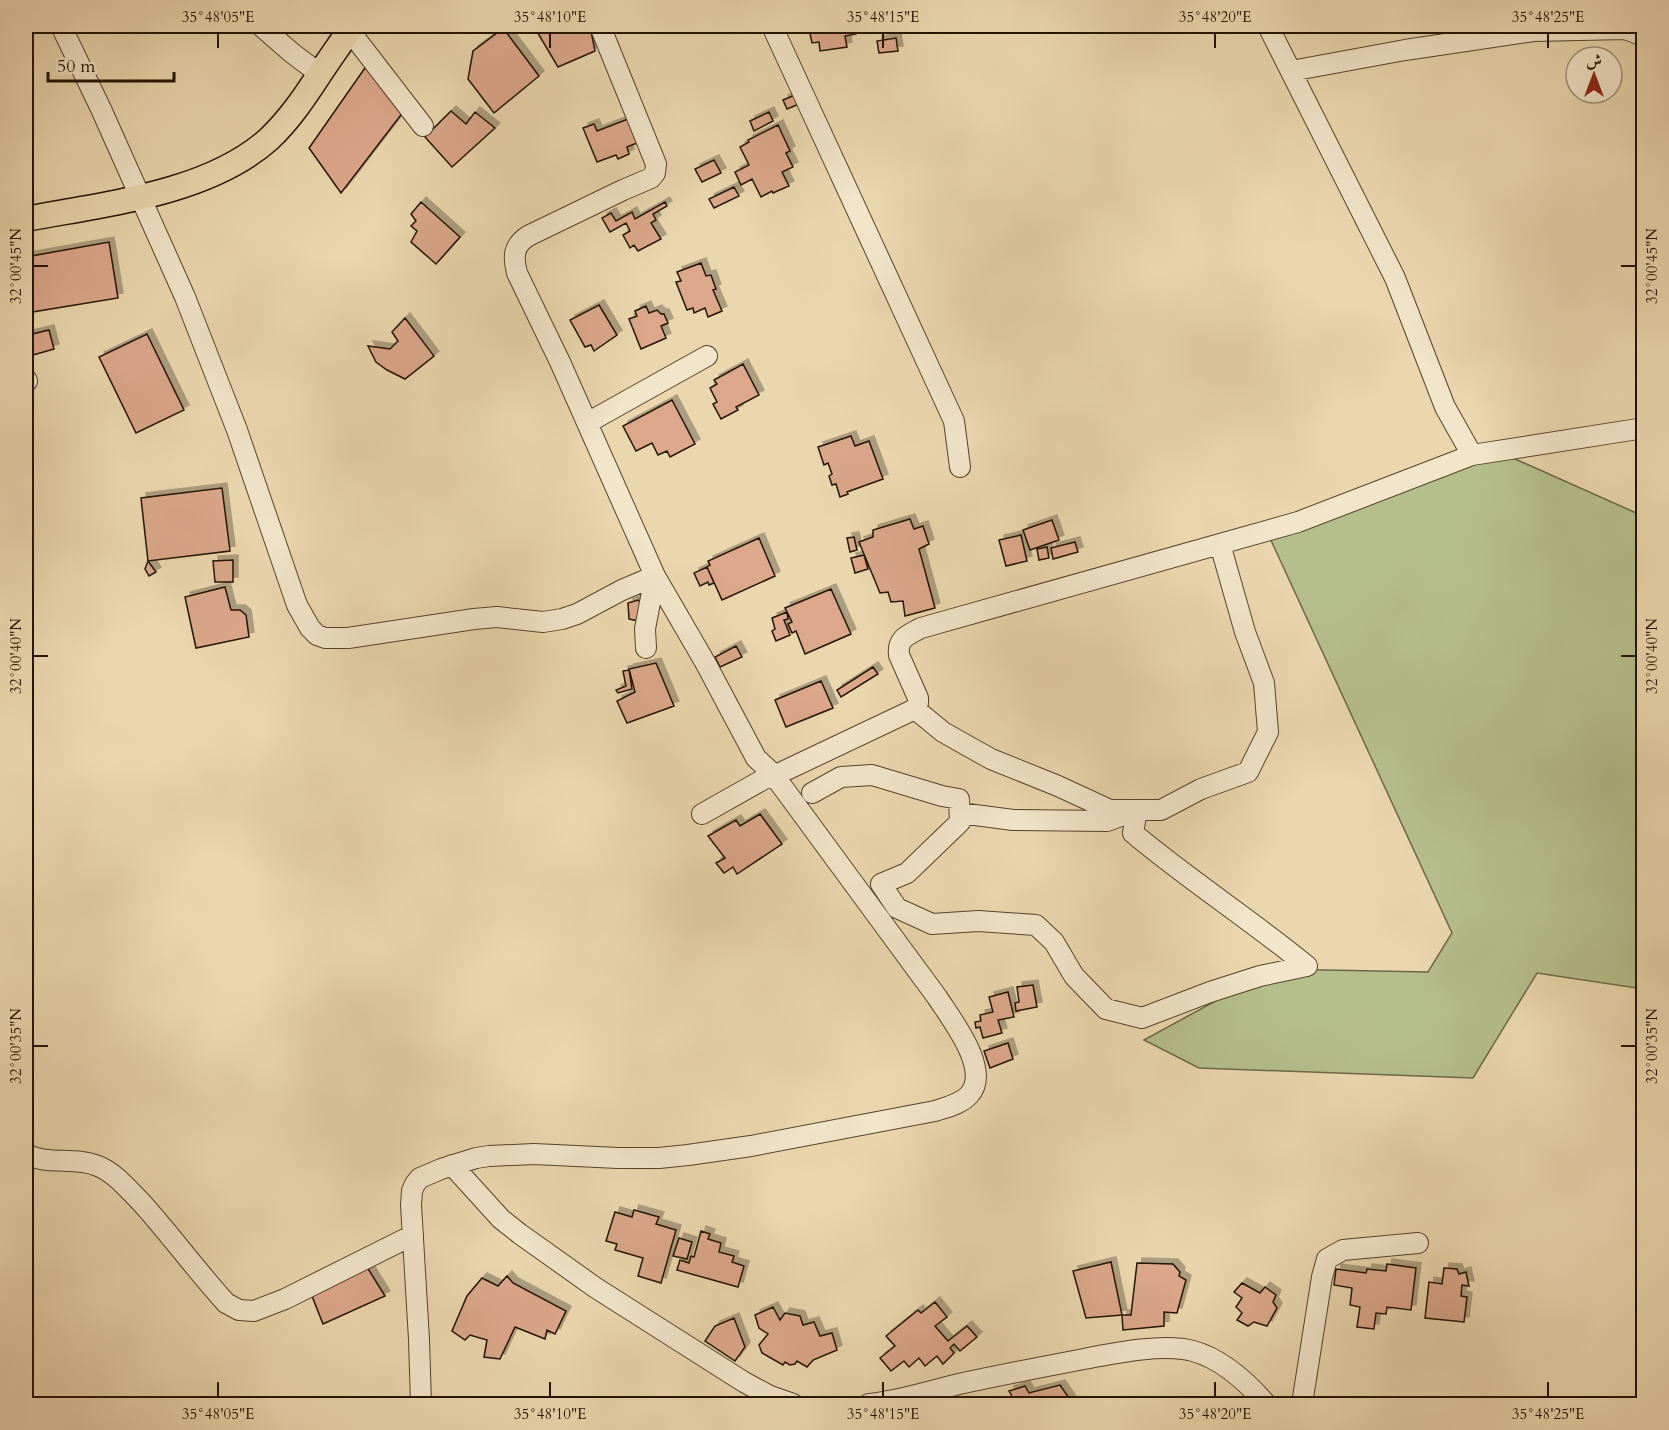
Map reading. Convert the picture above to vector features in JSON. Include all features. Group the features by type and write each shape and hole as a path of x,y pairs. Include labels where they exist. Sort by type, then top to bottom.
{"main road":[{"path":"26,219 140,197 185,185 227,169 270,138 301,103 351,28"}],"street":[{"path":"61,26 185,297 237,430 297,605 310,628 317,635 325,638 348,638 497,617 543,622 562,619 577,614 621,590 656,576"},
{"path":"261,26 320,74"},
{"path":"420,1404 419,1339 411,1205 414,1184 420,1178 452,1165 483,1157 508,1154 659,1158 751,1146 935,1111 955,1104 971,1094 976,1079 969,1049 937,997 773,774 756,758 656,576 517,273 514,251 528,236 651,178 656,173 656,164 600,26"},
{"path":"772,26 954,421 960,467"},
{"path":"1268,26 1395,278 1445,407 1472,455"},
{"path":"351,28 423,126"},
{"path":"1291,71 1405,50 1534,31 1625,29 1644,36"},
{"path":"587,423 707,356"},
{"path":"702,814 773,774 780,773 915,709 918,698 898,648 903,637 921,628 1298,522 1472,455 1644,428"},
{"path":"915,709 943,732 991,759 1110,810 1161,810 1201,789 1248,772 1268,732 1264,682 1245,632 1220,544"},
{"path":"646,648 645,629 656,576"},
{"path":"812,793 841,777 872,775 959,799 960,822 907,873 881,884 897,908 932,924 978,921 1035,925 1054,942 1074,976 1106,1009 1142,1018 1260,976 1307,966 1133,833 1137,810"},
{"path":"960,813 1013,820 1107,821 1137,810"},
{"path":"26,1154 45,1161 90,1163 112,1175 149,1211 226,1303 239,1310 254,1311 285,1299 413,1235"},
{"path":"452,1165 501,1219 596,1288 744,1383 793,1404"},
{"path":"1302,1404 1322,1277 1327,1259 1343,1250 1418,1243"},
{"path":"869,1404 1041,1366 1109,1354 1175,1348 1203,1354 1222,1365 1243,1380 1266,1404"}],"green space":[{"path":"1504,454 1643,516 1643,989 1537,973 1473,1078 1199,1068 1144,1040 1274,969 1428,972 1452,933 1263,523"}],"building":[{"path":"544,26 590,26 595,51 558,67 536,30"},
{"path":"816,26 854,26 856,34 845,36 847,47 820,51 819,42 812,43 809,29 817,28"},
{"path":"506,32 539,76 494,113 468,79 473,51 497,33"},
{"path":"896,38 898,51 879,53 877,41"},
{"path":"367,65 404,111 341,193 309,148"},
{"path":"795,95 799,104 787,109 783,100"},
{"path":"451,111 466,124 475,112 495,128 452,167 425,137"},
{"path":"769,112 773,121 754,131 750,121"},
{"path":"628,119 637,143 627,147 629,154 618,159 616,155 597,162 583,128 594,124 597,131"},
{"path":"778,125 790,151 786,153 793,167 782,172 789,186 761,197 752,179 741,185 735,172 749,165 740,147 749,142 748,140"},
{"path":"714,160 721,173 702,182 695,169"},
{"path":"734,187 739,196 714,208 709,199"},
{"path":"421,202 460,237 436,264 411,242 417,231 411,226 416,221 411,214"},
{"path":"665,202 667,206 653,214 656,220 651,223 661,239 638,251 634,245 630,248 623,235 630,231 626,223 610,232 602,218 611,213 616,221 632,212 635,219"},
{"path":"109,242 118,298 26,313 26,257"},
{"path":"701,263 706,276 711,275 716,289 713,290 722,311 708,317 705,308 694,313 693,308 687,310 676,282 681,281 677,272"},
{"path":"599,305 617,335 594,351 591,345 585,347 570,320"},
{"path":"646,306 649,313 657,310 664,314 668,323 661,326 666,338 641,349 629,319 637,316 635,311"},
{"path":"405,318 434,356 405,379 376,362 368,346 390,349 398,341 392,332"},
{"path":"49,330 54,349 33,355 28,335"},
{"path":"147,334 184,410 136,433 99,357"},
{"path":"743,364 759,395 736,407 738,410 721,419 713,404 717,402 710,388 717,384 714,380"},
{"path":"672,400 695,444 670,457 667,451 658,455 652,443 636,451 623,426"},
{"path":"851,436 855,446 869,441 883,479 847,492 848,494 840,497 836,484 832,485 829,476 832,474 828,463 824,465 818,447"},
{"path":"222,488 230,551 148,561 141,498"},
{"path":"910,519 914,529 923,526 929,544 919,549 935,608 905,616 903,601 891,602 888,592 880,593 859,542 873,537 873,530"},
{"path":"1052,520 1059,540 1030,550 1023,530"},
{"path":"1021,535 1027,561 1006,566 999,540"},
{"path":"854,537 857,550 850,552 847,538"},
{"path":"759,538 775,576 722,600 707,567 710,565 708,561"},
{"path":"1075,542 1078,552 1053,559 1051,548"},
{"path":"1047,547 1049,558 1039,560 1037,549"},
{"path":"864,555 868,569 855,573 851,558"},
{"path":"233,560 233,582 215,582 213,561"},
{"path":"148,561 156,572 149,576 145,569"},
{"path":"707,567 714,583 709,585 708,582 700,586 694,573"},
{"path":"225,587 231,610 240,610 246,615 249,637 196,648 185,597"},
{"path":"831,589 851,634 805,654 796,631 792,633 788,624 792,622 785,608"},
{"path":"638,600 642,604 638,621 629,619 628,603"},
{"path":"787,612 788,619 784,620 790,635 776,641 772,631 775,629 772,618"},
{"path":"736,646 742,657 720,667 715,657"},
{"path":"656,663 674,706 627,723 617,701 635,692 629,669"},
{"path":"873,667 878,674 841,697 837,690"},
{"path":"629,670 632,689 618,693 616,690 626,686 623,671"},
{"path":"821,681 833,708 786,727 775,700"},
{"path":"760,814 782,844 737,874 733,867 724,873 716,863 725,858 708,836 736,820 740,826"},
{"path":"1033,985 1037,1007 1016,1011 1015,1003 1019,1002 1017,987"},
{"path":"1008,992 1014,1017 998,1020 1002,1033 983,1038 980,1027 976,1028 975,1022 981,1021 980,1015 993,1012 989,997"},
{"path":"1008,1043 1013,1059 990,1068 984,1051"},
{"path":"634,1210 659,1217 656,1224 676,1230 661,1283 638,1276 643,1258 615,1250 617,1244 606,1241 615,1212 632,1217"},
{"path":"701,1231 710,1234 708,1239 721,1243 719,1252 734,1256 732,1262 744,1266 738,1287 677,1270 680,1260 689,1263 691,1256 694,1257"},
{"path":"679,1238 692,1242 687,1259 673,1256"},
{"path":"1111,1262 1122,1315 1086,1318 1073,1271"},
{"path":"1137,1263 1173,1264 1180,1272 1179,1276 1186,1280 1177,1313 1164,1312 1164,1326 1123,1330 1122,1315 1131,1315"},
{"path":"1387,1264 1416,1268 1411,1310 1387,1307 1386,1314 1376,1313 1374,1329 1357,1327 1360,1307 1350,1305 1352,1288 1334,1285 1336,1269 1366,1273 1367,1269 1386,1271"},
{"path":"367,1267 385,1296 323,1324 312,1296"},
{"path":"1444,1268 1457,1269 1459,1274 1466,1272 1469,1286 1462,1285 1461,1296 1467,1297 1464,1322 1425,1318 1429,1282 1442,1284"},
{"path":"507,1276 513,1283 566,1311 555,1334 547,1330 545,1339 515,1327 500,1359 484,1357 487,1340 470,1335 465,1340 452,1331 467,1296 482,1278 498,1286"},
{"path":"1242,1283 1260,1293 1265,1287 1276,1295 1273,1302 1277,1308 1267,1326 1254,1322 1248,1326 1237,1320 1242,1313 1236,1307 1242,1298 1234,1292"},
{"path":"935,1302 947,1317 935,1326 948,1341 967,1326 977,1337 960,1351 954,1344 950,1348 954,1353 943,1364 937,1356 925,1366 919,1358 909,1367 904,1361 891,1371 880,1358 895,1346 886,1336 918,1310 921,1313"},
{"path":"773,1307 780,1320 785,1313 800,1316 803,1325 814,1322 820,1336 832,1333 837,1350 813,1360 807,1367 797,1361 790,1365 785,1362 783,1365 762,1353 759,1345 768,1334 759,1328 755,1315"},
{"path":"734,1318 745,1347 735,1361 705,1341 715,1326"},
{"path":"1060,1385 1073,1404 1008,1404 1014,1400 1009,1391 1025,1386 1029,1393"}]}
